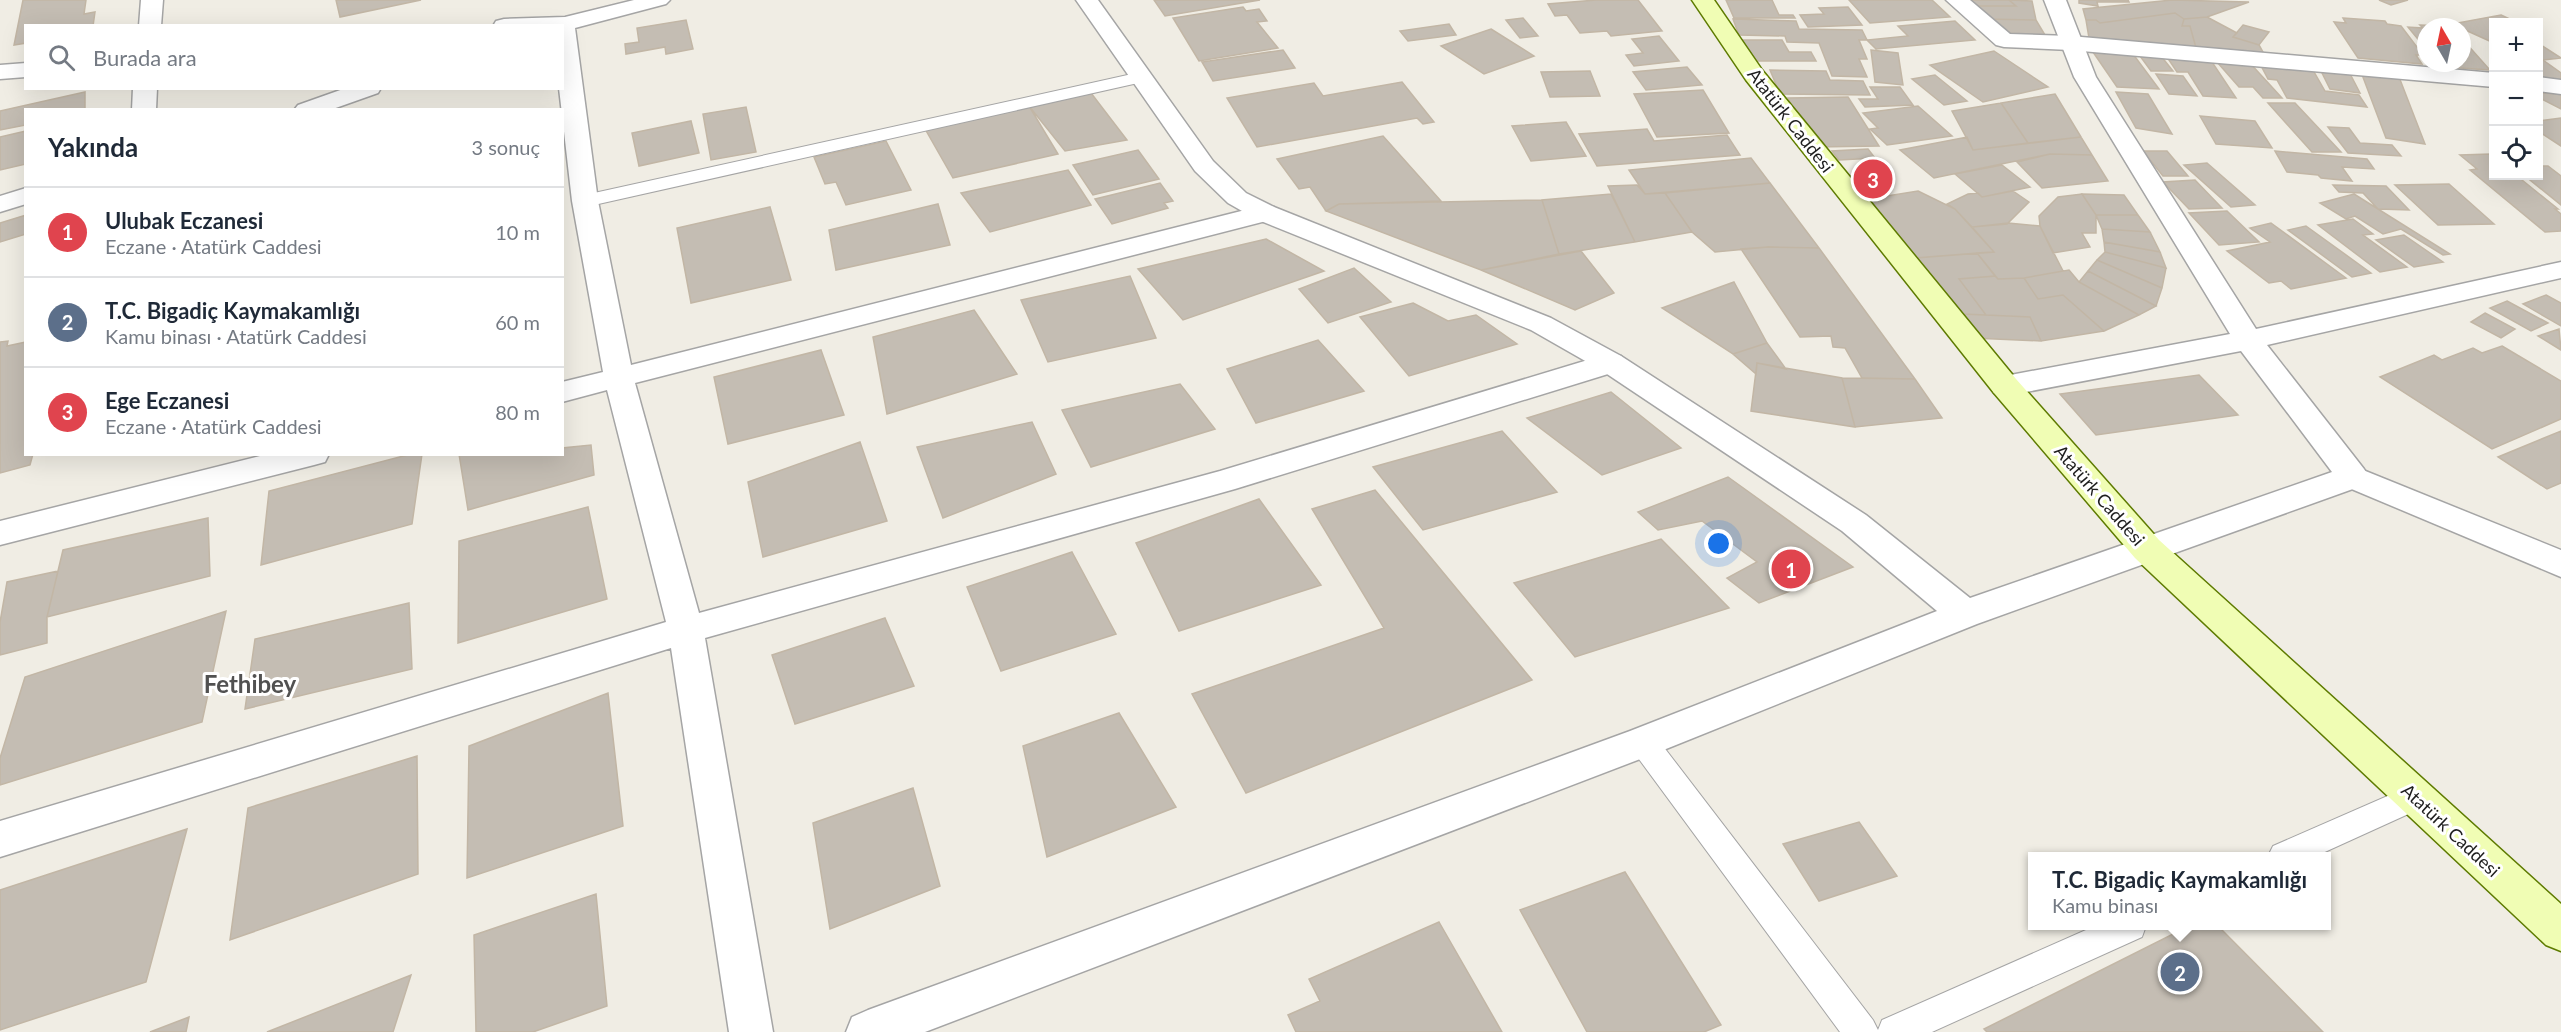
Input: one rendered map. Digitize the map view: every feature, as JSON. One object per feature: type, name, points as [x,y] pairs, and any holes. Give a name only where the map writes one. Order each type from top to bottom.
[{"type":"main road","name":"Atatürk Caddesi","points":[[1703,0],[1754,75],[2005,386],[2147,549],[2561,931]]},
{"type":"street","points":[[150,24],[152,0]]},
{"type":"street","points":[[499,20],[560,24],[659,0]]},
{"type":"street","points":[[1087,0],[1204,166],[1219,183],[1264,213],[1541,324],[1611,363],[1854,523],[1965,614]]},
{"type":"street","points":[[1957,0],[2004,40],[2070,43],[2489,80]]},
{"type":"street","points":[[2055,0],[2085,77],[2248,340],[2353,477],[2561,564]]},
{"type":"street","points":[[564,52],[585,201],[619,378],[686,630],[751,1032]]},
{"type":"street","points":[[0,72],[24,69]]},
{"type":"street","points":[[2543,85],[2561,87]]},
{"type":"street","points":[[144,108],[145,90]]},
{"type":"street","points":[[312,108],[364,90]]},
{"type":"street","points":[[0,204],[24,197]]},
{"type":"street","points":[[564,392],[1264,213]]},
{"type":"street","points":[[2005,386],[2248,340],[2561,270]]},
{"type":"street","points":[[0,839],[686,630],[1212,484],[1611,363]]},
{"type":"street","points":[[0,533],[306,456]]},
{"type":"street","points":[[868,1032],[1643,742],[1965,614],[2353,477]]},
{"type":"lane","points":[[585,201],[1141,77]]},
{"type":"lane","points":[[1643,742],[1861,1032]]},
{"type":"lane","points":[[2293,852],[2415,797]]},
{"type":"lane","points":[[1894,1032],[2121,930]]},
{"type":"building","points":[[23,0],[86,0],[84,14],[95,12],[93,24],[24,24],[24,43],[14,45]]},
{"type":"building","points":[[336,0],[421,0],[340,17]]},
{"type":"building","points":[[1154,0],[1260,0],[1165,16]]},
{"type":"building","points":[[1596,0],[1638,0],[1662,31],[1611,36],[1607,31],[1580,33],[1567,15],[1555,16],[1548,4]]},
{"type":"building","points":[[1726,0],[1772,0],[1779,15],[1793,15],[1795,18],[1734,18]]},
{"type":"building","points":[[1849,0],[1932,0],[1950,17],[1870,23]]},
{"type":"building","points":[[1963,0],[2009,0],[2016,6],[1970,6]]},
{"type":"building","points":[[2009,0],[2032,1],[2036,20],[1985,19],[1970,6],[2016,6]]},
{"type":"building","points":[[2079,0],[2128,0],[2129,2],[2097,2],[2098,6],[2079,3]]},
{"type":"building","points":[[2172,0],[2249,2],[2207,17],[2184,19],[2175,13],[2100,23],[2096,20],[2086,20],[2083,9]]},
{"type":"building","points":[[2379,0],[2408,0],[2391,5]]},
{"type":"building","points":[[1243,7],[1246,11],[1259,9],[1267,21],[1257,22],[1278,48],[1199,61],[1173,18]]},
{"type":"building","points":[[1848,7],[1862,25],[1808,27],[1800,15],[1824,14],[1819,8]]},
{"type":"building","points":[[2175,13],[2184,19],[2182,26],[2190,26],[2196,48],[2089,38],[2086,20],[2096,20],[2100,23]]},
{"type":"building","points":[[2501,15],[2507,18],[2489,18],[2489,41],[2471,33],[2471,21]]},
{"type":"building","points":[[2207,17],[2237,33],[2233,37],[2259,45],[2264,54],[2196,48],[2190,26],[2182,26],[2184,19]]},
{"type":"building","points":[[1523,18],[1538,36],[1520,38],[1506,20]]},
{"type":"building","points":[[2343,18],[2385,21],[2387,24],[2401,26],[2417,47],[2417,64],[2358,58],[2334,22],[2346,23]]},
{"type":"building","points":[[1733,19],[1796,21],[1799,29],[1862,30],[1867,40],[1859,40],[1867,59],[1859,59],[1867,77],[1832,76],[1819,43],[1787,42],[1785,36],[1739,35]]},
{"type":"building","points":[[1985,19],[2036,20],[2045,35],[2000,33]]},
{"type":"building","points":[[686,20],[693,49],[666,54],[665,47],[626,54],[625,44],[639,42],[637,28]]},
{"type":"building","points":[[1955,21],[1975,40],[1876,49],[1867,40],[1908,36],[1898,26]]},
{"type":"building","points":[[1449,24],[1456,35],[1408,41],[1400,31]]},
{"type":"building","points":[[2243,25],[2269,32],[2259,45],[2233,37]]},
{"type":"building","points":[[2408,27],[2417,28],[2417,38]]},
{"type":"building","points":[[1491,29],[1534,56],[1484,74],[1441,46]]},
{"type":"building","points":[[1659,36],[1679,61],[1634,66],[1626,55],[1643,53],[1632,39]]},
{"type":"building","points":[[1742,40],[1782,40],[1789,52],[1811,52],[1816,61],[1753,61]]},
{"type":"building","points":[[2543,46],[2561,58],[2543,60]]},
{"type":"building","points":[[2471,49],[2489,69],[2471,69]]},
{"type":"building","points":[[1283,50],[1295,68],[1213,81],[1202,62]]},
{"type":"building","points":[[1871,50],[1898,53],[1903,85],[1875,82]]},
{"type":"building","points":[[1994,51],[2048,87],[1983,102],[1930,65]]},
{"type":"building","points":[[2093,52],[2133,54],[2159,89],[2117,87]]},
{"type":"building","points":[[2140,56],[2161,56],[2173,71],[2151,71]]},
{"type":"building","points":[[2167,57],[2210,59],[2236,98],[2203,96],[2188,72],[2177,72]]},
{"type":"building","points":[[2258,60],[2310,65],[2325,91],[2359,95],[2367,107],[2287,98],[2277,80],[2268,79]]},
{"type":"building","points":[[2543,60],[2561,73],[2561,80],[2543,81]]},
{"type":"building","points":[[2217,62],[2249,62],[2282,98],[2263,98],[2253,87],[2239,87]]},
{"type":"building","points":[[2318,65],[2347,68],[2360,93],[2330,89]]},
{"type":"building","points":[[1687,67],[1702,85],[1646,90],[1633,72]]},
{"type":"building","points":[[1770,70],[1826,71],[1830,80],[1863,81],[1870,95],[1780,94]]},
{"type":"building","points":[[1590,71],[1600,96],[1550,97],[1541,72]]},
{"type":"building","points":[[2361,72],[2399,77],[2425,144],[2386,138]]},
{"type":"building","points":[[2156,74],[2183,76],[2197,96],[2169,94]]},
{"type":"building","points":[[1935,75],[1967,101],[1944,105],[1912,79]]},
{"type":"building","points":[[1402,82],[1434,122],[1423,124],[1417,118],[1257,147],[1227,98],[1314,83],[1323,96]]},
{"type":"building","points":[[1870,87],[1900,87],[1913,105],[1865,107],[1859,99],[1878,99]]},
{"type":"building","points":[[1703,90],[1729,133],[1657,137],[1634,94]]},
{"type":"building","points":[[85,92],[85,108],[24,108],[24,125],[0,130],[0,111]]},
{"type":"building","points":[[2116,92],[2148,94],[2172,134],[2136,128]]},
{"type":"building","points":[[1091,93],[1127,140],[1065,151],[1029,106]]},
{"type":"building","points":[[2543,93],[2561,94],[2561,109],[2543,100]]},
{"type":"building","points":[[2055,94],[2081,137],[2028,143],[2001,103]]},
{"type":"building","points":[[1848,97],[1879,146],[1815,147],[1788,98]]},
{"type":"building","points":[[2001,103],[2028,143],[1973,150],[1952,111]]},
{"type":"building","points":[[2268,103],[2295,103],[2341,152],[2312,152]]},
{"type":"building","points":[[1029,106],[1058,154],[953,178],[924,127]]},
{"type":"building","points":[[1918,106],[1952,136],[1887,145],[1870,129],[1878,128],[1863,113]]},
{"type":"building","points":[[746,107],[756,152],[711,160],[703,114]]},
{"type":"building","points":[[2200,116],[2255,121],[2272,148],[2216,144]]},
{"type":"building","points":[[2561,118],[2561,146],[2543,134],[2543,120]]},
{"type":"building","points":[[691,121],[699,153],[639,166],[632,133]]},
{"type":"building","points":[[1566,122],[1586,156],[1531,161],[1512,126]]},
{"type":"building","points":[[2328,127],[2349,128],[2360,143],[2392,145],[2401,156],[2348,153]]},
{"type":"building","points":[[1647,129],[1654,141],[1727,135],[1740,155],[1597,166],[1579,134]]},
{"type":"building","points":[[24,131],[24,164],[0,170],[0,137]]},
{"type":"building","points":[[1383,136],[1441,201],[1339,204],[1326,211],[1310,187],[1299,189],[1277,159]]},
{"type":"building","points":[[1967,137],[1973,150],[2081,137],[2092,155],[2050,154],[1934,178],[1900,150]]},
{"type":"building","points":[[886,141],[911,190],[846,205],[836,182],[825,184],[814,157]]},
{"type":"building","points":[[1868,149],[1875,158],[1839,160],[1832,151]]},
{"type":"building","points":[[1138,150],[1159,179],[1093,195],[1073,165]]},
{"type":"building","points":[[2143,151],[2167,151],[2188,176],[2163,176]]},
{"type":"building","points":[[2275,151],[2367,159],[2374,169],[2342,167],[2352,181],[2287,172]]},
{"type":"building","points":[[2050,154],[2092,155],[2108,181],[2042,188],[2017,162]]},
{"type":"building","points":[[2489,154],[2489,180],[2522,180],[2558,209],[2555,209],[2561,214],[2561,231],[2545,232],[2470,170],[2477,169],[2460,155]]},
{"type":"building","points":[[1751,158],[1770,183],[1645,194],[1629,170]]},
{"type":"building","points":[[2207,163],[2255,205],[2231,207],[2184,165]]},
{"type":"building","points":[[2002,165],[2030,187],[1982,197],[1955,174]]},
{"type":"building","points":[[2543,166],[2548,166],[2561,176],[2561,205],[2530,180],[2543,180]]},
{"type":"building","points":[[1068,170],[1091,205],[990,232],[961,193]]},
{"type":"building","points":[[2195,180],[2222,208],[2189,209],[2163,182]]},
{"type":"building","points":[[1160,183],[1173,201],[1164,203],[1168,208],[1112,224],[1095,199]]},
{"type":"building","points":[[1770,183],[1819,248],[1768,247],[1715,252],[1692,232],[1665,193]]},
{"type":"building","points":[[2449,184],[2494,224],[2438,225],[2395,185]]},
{"type":"building","points":[[1637,185],[1645,194],[1665,193],[1692,232],[1635,242],[1608,186]]},
{"type":"building","points":[[2333,185],[2386,186],[2409,210],[2378,209],[2363,193],[2339,192]]},
{"type":"building","points":[[1918,191],[1955,209],[1994,252],[1916,258],[1868,199]]},
{"type":"building","points":[[2013,191],[2029,202],[2007,224],[1972,227],[1947,204],[1968,194],[1978,193],[1982,197]]},
{"type":"building","points":[[1611,194],[1635,242],[1559,254],[1542,200]]},
{"type":"building","points":[[2082,194],[2096,215],[2096,233],[2082,233],[2090,247],[2053,253],[2040,226],[2039,216],[2058,197]]},
{"type":"building","points":[[2082,194],[2124,195],[2138,215],[2096,215]]},
{"type":"building","points":[[2354,194],[2450,254],[2443,255],[2401,229],[2383,234],[2355,216],[2346,219],[2320,203]]},
{"type":"building","points":[[1542,200],[1559,254],[1481,270],[1326,211],[1339,204]]},
{"type":"building","points":[[938,204],[950,245],[836,270],[829,230]]},
{"type":"building","points":[[770,207],[791,280],[691,303],[677,228]]},
{"type":"building","points":[[2227,211],[2259,242],[2219,245],[2189,213]]},
{"type":"building","points":[[2096,215],[2138,215],[2150,232],[2102,229]]},
{"type":"building","points":[[24,216],[24,235],[0,242],[0,223]]},
{"type":"building","points":[[2353,219],[2373,234],[2363,235],[2407,267],[2380,272],[2318,225]]},
{"type":"building","points":[[2008,223],[2040,226],[2063,271],[2024,278],[1998,279],[1977,253],[1994,252],[1972,227]]},
{"type":"building","points":[[2271,223],[2346,278],[2291,289],[2281,281],[2269,283],[2227,251],[2270,242],[2250,228]]},
{"type":"building","points":[[2306,226],[2371,273],[2352,277],[2288,230]]},
{"type":"building","points":[[2102,229],[2150,232],[2160,252],[2104,242]]},
{"type":"building","points":[[2404,235],[2443,262],[2414,267],[2376,240]]},
{"type":"building","points":[[1266,239],[1324,271],[1183,320],[1138,269]]},
{"type":"building","points":[[2104,242],[2160,252],[2166,268],[2105,252]]},
{"type":"building","points":[[1819,248],[1915,379],[1862,378],[1845,348],[1833,347],[1831,336],[1800,337],[1741,249]]},
{"type":"building","points":[[1581,251],[1614,293],[1575,310],[1481,270]]},
{"type":"building","points":[[2105,252],[2166,268],[2162,288],[2097,260]]},
{"type":"building","points":[[1977,253],[1995,276],[1959,279],[1986,315],[1962,314],[1916,258]]},
{"type":"building","points":[[2097,260],[2162,288],[2156,306],[2088,271]]},
{"type":"building","points":[[1354,268],[1391,302],[1328,323],[1299,289]]},
{"type":"building","points":[[2069,270],[2079,282],[2139,315],[2104,331],[2063,295],[2038,299],[2024,278]]},
{"type":"building","points":[[2088,271],[2156,306],[2139,315],[2079,282]]},
{"type":"building","points":[[1130,276],[1156,338],[1048,362],[1021,300]]},
{"type":"building","points":[[1995,276],[1998,279],[2024,278],[2038,299],[2063,295],[2104,331],[2041,341],[2030,317],[1986,315],[1959,279]]},
{"type":"building","points":[[1734,282],[1767,343],[1733,354],[1662,308]]},
{"type":"building","points":[[2546,295],[2561,303],[2561,326],[2523,304]]},
{"type":"building","points":[[2507,301],[2548,323],[2531,331],[2490,308]]},
{"type":"building","points":[[1413,303],[1448,321],[1476,315],[1517,344],[1409,376],[1360,317]]},
{"type":"building","points":[[974,310],[1017,374],[887,414],[873,337]]},
{"type":"building","points":[[2485,313],[2515,329],[2501,338],[2471,322]]},
{"type":"building","points":[[1962,314],[2030,317],[2041,341],[1973,338]]},
{"type":"building","points":[[2559,329],[2561,350],[2538,336]]},
{"type":"building","points":[[1318,340],[1364,391],[1256,423],[1227,369]]},
{"type":"building","points":[[8,341],[7,346],[24,342],[24,456],[32,456],[30,465],[0,473],[0,342]]},
{"type":"building","points":[[1767,343],[1786,369],[1757,363],[1756,374],[1733,354]]},
{"type":"building","points":[[2502,346],[2561,381],[2561,419],[2492,449],[2380,377],[2434,355],[2442,360],[2473,348],[2482,353]]},
{"type":"building","points":[[821,350],[844,415],[728,444],[714,377]]},
{"type":"building","points":[[1757,363],[1842,378],[1855,427],[1751,411]]},
{"type":"building","points":[[2199,375],[2238,415],[2096,435],[2060,394]]},
{"type":"building","points":[[1842,378],[1915,379],[1942,418],[1855,427]]},
{"type":"building","points":[[1180,384],[1215,429],[1091,467],[1062,410]]},
{"type":"building","points":[[1611,392],[1681,448],[1602,475],[1527,418]]},
{"type":"building","points":[[1032,422],[1056,474],[943,518],[917,447]]},
{"type":"building","points":[[1502,431],[1557,492],[1423,530],[1373,467]]},
{"type":"building","points":[[2561,431],[2561,483],[2547,489],[2498,457]]},
{"type":"building","points":[[860,442],[887,521],[763,557],[748,482]]},
{"type":"building","points":[[591,445],[594,475],[468,510],[459,456],[564,456],[564,448]]},
{"type":"building","points":[[403,456],[422,456],[412,524],[261,565],[269,491]]},
{"type":"building","points":[[1728,477],[1853,567],[1759,603],[1727,578],[1757,562],[1702,521],[1658,530],[1638,512]]},
{"type":"building","points":[[1375,490],[1532,680],[1246,793],[1192,694],[1384,628],[1312,509]]},
{"type":"building","points":[[1259,499],[1321,585],[1179,631],[1136,543]]},
{"type":"building","points":[[588,507],[607,599],[458,643],[459,541]]},
{"type":"building","points":[[208,518],[210,576],[47,617],[63,550]]},
{"type":"building","points":[[1661,539],[1729,608],[1575,657],[1514,583]]},
{"type":"building","points":[[1072,552],[1116,634],[1001,671],[967,587]]},
{"type":"building","points":[[58,571],[47,617],[47,643],[0,655],[0,622],[7,582]]},
{"type":"building","points":[[409,603],[412,669],[245,709],[255,639]]},
{"type":"building","points":[[226,611],[202,722],[0,785],[0,758],[25,677]]},
{"type":"building","points":[[885,618],[914,686],[795,724],[772,655]]},
{"type":"building","points":[[608,693],[623,826],[467,878],[469,746]]},
{"type":"building","points":[[1119,713],[1176,807],[1047,857],[1023,746]]},
{"type":"building","points":[[417,756],[418,874],[230,940],[248,808]]},
{"type":"building","points":[[913,788],[940,886],[830,929],[813,823]]},
{"type":"building","points":[[1859,822],[1897,876],[1819,901],[1783,844]]},
{"type":"building","points":[[187,829],[146,982],[0,1030],[0,890]]},
{"type":"building","points":[[1625,872],[1721,1025],[1704,1032],[1587,1032],[1520,910]]},
{"type":"building","points":[[596,894],[607,1006],[533,1032],[476,1032],[474,935]]},
{"type":"building","points":[[1439,922],[1502,1032],[1296,1032],[1288,1015],[1320,1001],[1309,979]]},
{"type":"building","points":[[2181,930],[2222,930],[2323,1032],[1987,1032],[1984,1029]]},
{"type":"building","points":[[411,975],[393,1032],[267,1032]]},
{"type":"building","points":[[189,1017],[186,1032],[150,1032]]},
{"type":"place","name":"Ege Eczanesi","points":[[1873,179]]},
{"type":"place","name":"Ulubak Eczanesi","points":[[1791,569]]},
{"type":"place","name":"T.C. Bigadiç Kaymakamlığı","points":[[2180,972]]},
{"type":"district","name":"Fethibey","points":[[250,683]]}]
